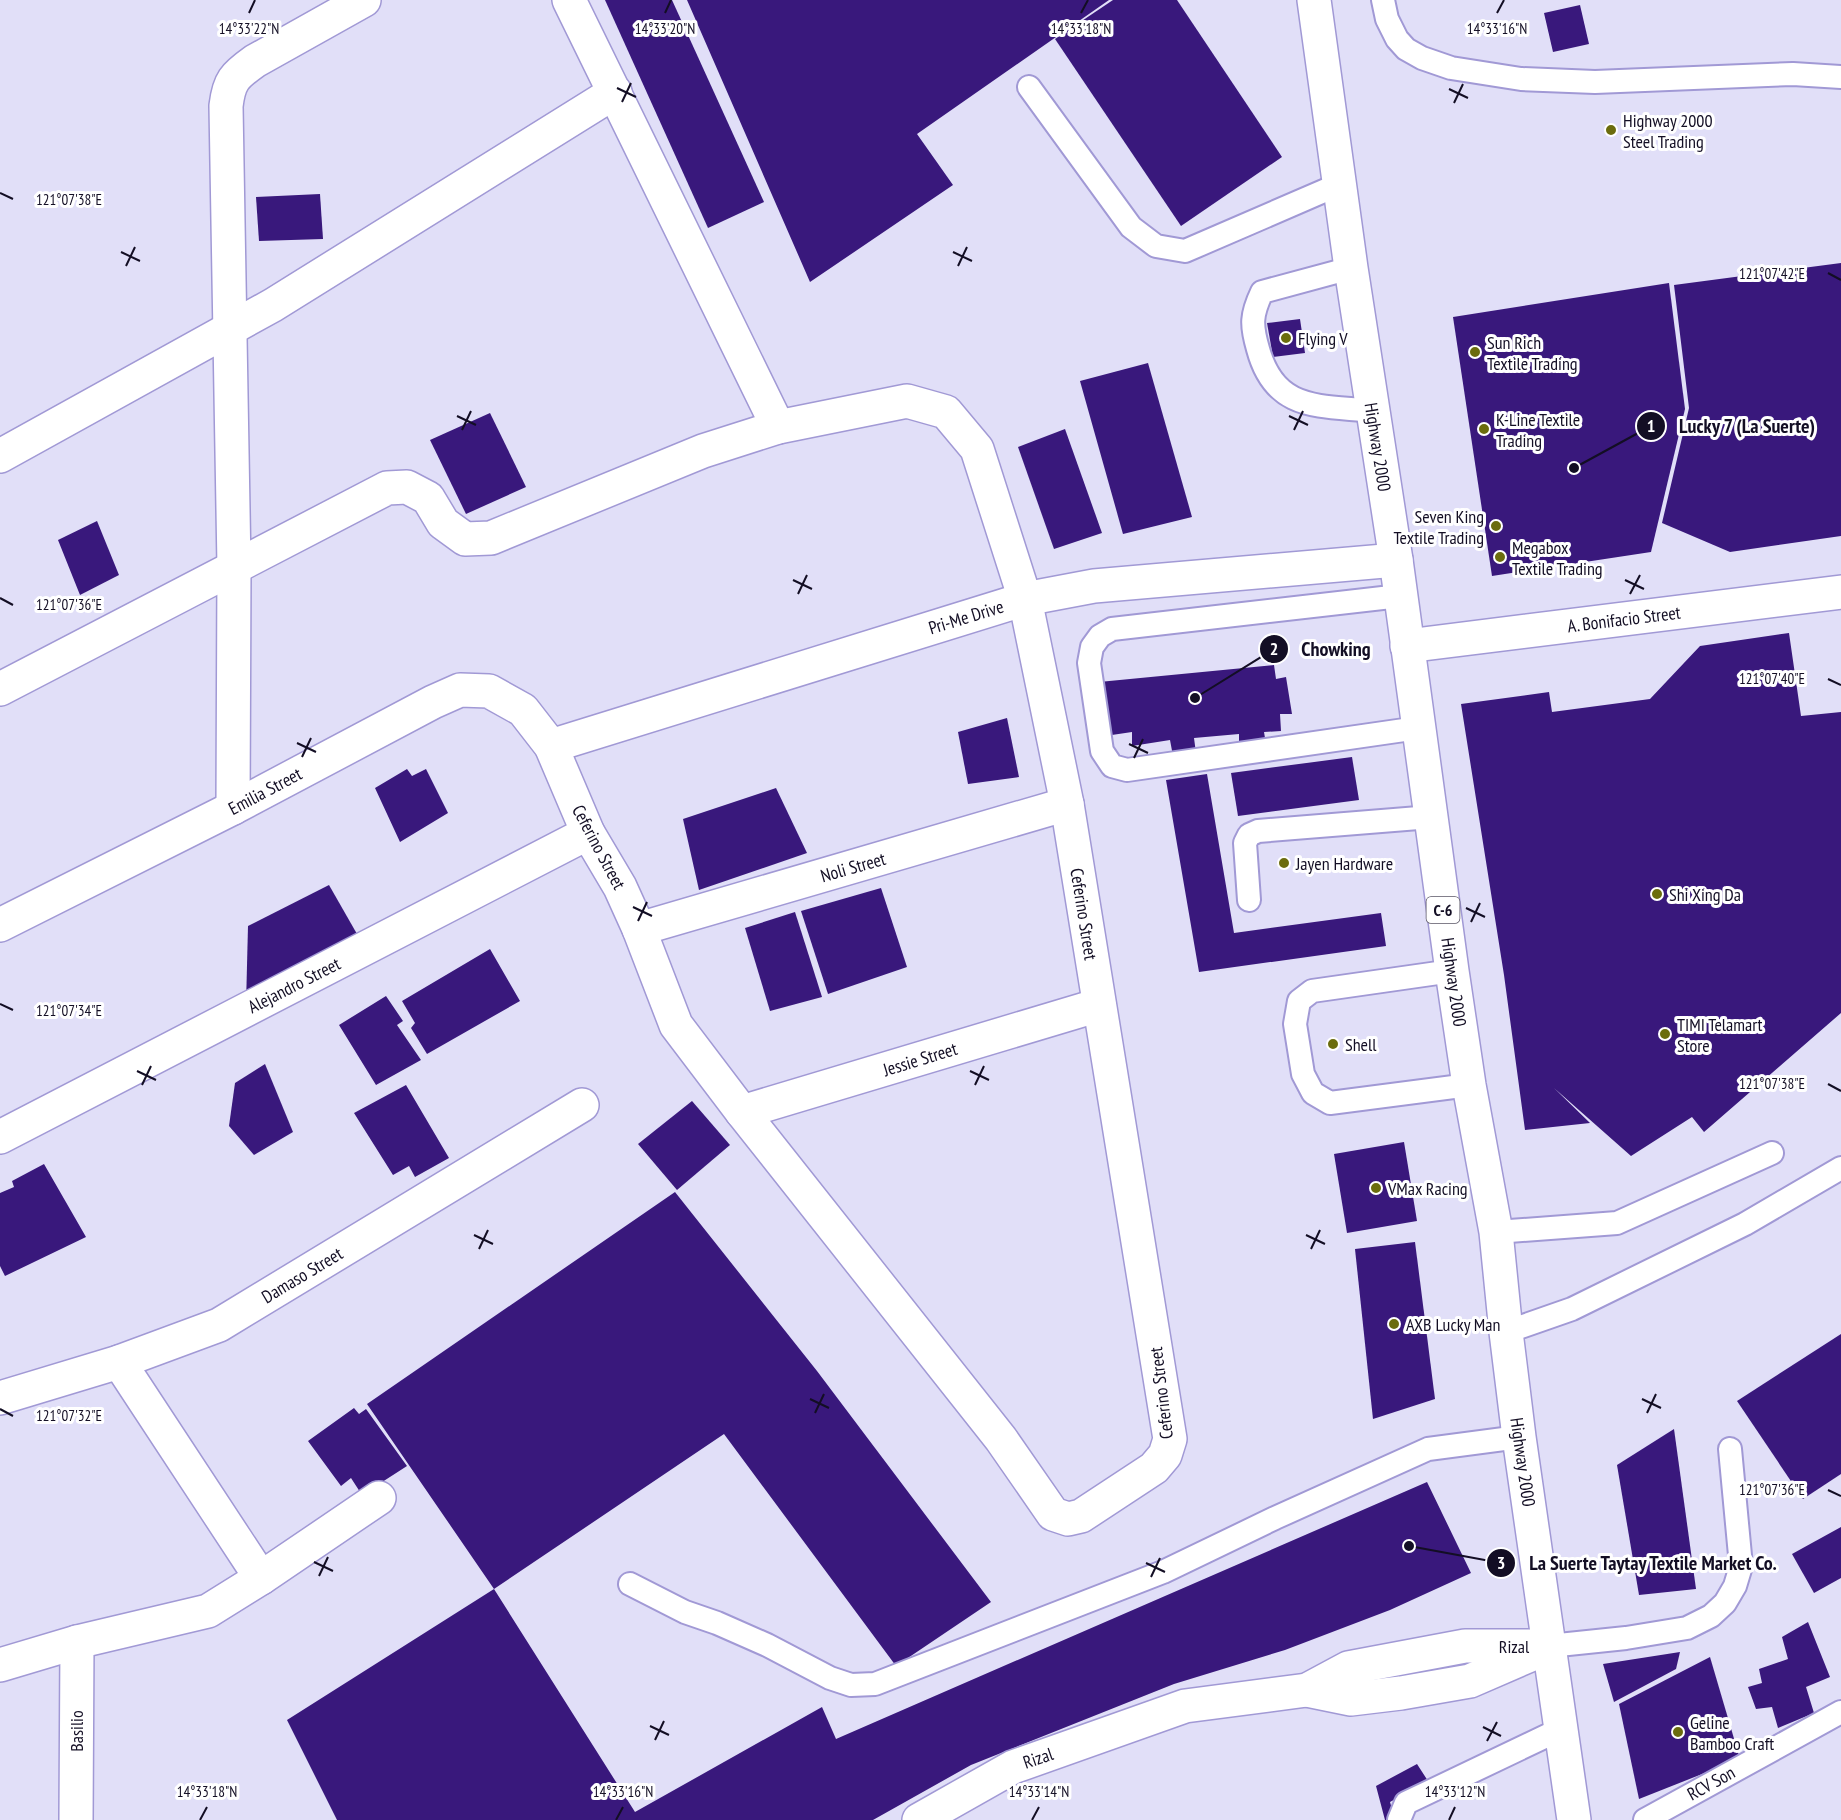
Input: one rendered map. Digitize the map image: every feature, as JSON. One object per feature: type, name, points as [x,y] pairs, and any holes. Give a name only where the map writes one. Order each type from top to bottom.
[{"type":"street","points":[[232,808],[234,567],[226,106],[228,87],[239,72],[255,61],[363,0]]},
{"type":"street","points":[[0,689],[387,488],[408,487],[428,498],[443,523],[465,539],[491,538],[703,451],[778,427],[569,0]]},
{"type":"street","name":"Highway 2000","points":[[1314,0],[1351,268],[1396,560],[1452,971],[1469,1085],[1496,1232],[1519,1437],[1575,1820]]},
{"type":"street","points":[[0,456],[273,305],[615,92]]},
{"type":"street","name":"Ceferino Street","points":[[551,746],[588,833],[620,886],[676,1024],[742,1112],[1001,1439],[1053,1514],[1068,1519],[1081,1516],[1154,1468],[1165,1455],[1170,1439],[1067,804],[1025,599],[977,448],[946,412],[907,401],[778,427]]},
{"type":"street","name":"Pri-Me Drive","points":[[551,746],[1025,599],[1094,586],[1396,560]]},
{"type":"street","name":"A. Bonifacio Street","points":[[1407,646],[1841,592]]},
{"type":"street","name":"Emilia Street","points":[[0,925],[460,690],[489,691],[524,710],[551,746]]},
{"type":"street","name":"Noli Street","points":[[639,929],[1067,804]]},
{"type":"street","name":"Alejandro Street","points":[[0,1137],[588,833]]},
{"type":"street","name":"Jessie Street","points":[[742,1112],[1098,1005]]},
{"type":"street","name":"Damaso Street","points":[[0,1398],[119,1362],[219,1325],[582,1105]]},
{"type":"street","points":[[119,1362],[261,1578]]},
{"type":"street","points":[[0,1665],[77,1642],[208,1611],[379,1498]]},
{"type":"street","name":"Basilio","points":[[76,1820],[77,1642]]},
{"type":"street","name":"Rizal","points":[[919,1820],[1012,1767],[1185,1706],[1307,1690],[1351,1699],[1470,1681],[1549,1646]]},
{"type":"lane","points":[[1383,0],[1387,19],[1397,39],[1406,49],[1422,58],[1451,68],[1521,80],[1595,82],[1793,74],[1841,77]]},
{"type":"lane","points":[[1029,87],[1131,227],[1156,246],[1185,250],[1340,184]]},
{"type":"lane","points":[[1351,268],[1262,292],[1254,310],[1252,328],[1263,366],[1280,392],[1305,403],[1373,411]]},
{"type":"lane","points":[[1400,596],[1112,629],[1100,636],[1092,647],[1089,663],[1102,752],[1112,766],[1127,770],[1418,728]]},
{"type":"lane","points":[[1250,900],[1245,843],[1249,835],[1258,831],[1431,817]]},
{"type":"lane","points":[[1452,971],[1312,991],[1299,1001],[1294,1024],[1303,1074],[1313,1093],[1330,1103],[1469,1085]]},
{"type":"lane","points":[[1496,1232],[1617,1223],[1772,1153]]},
{"type":"lane","points":[[1506,1332],[1572,1309],[1745,1224],[1841,1168]]},
{"type":"lane","points":[[630,1584],[685,1612],[767,1645],[830,1678],[852,1685],[875,1684],[1163,1572],[1275,1518],[1428,1449],[1519,1437]]},
{"type":"lane","points":[[1549,1646],[1626,1638],[1687,1628],[1711,1616],[1725,1603],[1735,1586],[1741,1566],[1730,1449]]},
{"type":"lane","name":"RCV Son","points":[[1645,1820],[1841,1712]]},
{"type":"lane","points":[[1399,1820],[1406,1803],[1561,1729]]},
{"type":"building","points":[[605,0],[672,0],[764,202],[708,228]]},
{"type":"building","points":[[687,0],[1109,0],[917,134],[953,185],[810,282]]},
{"type":"building","points":[[1113,0],[1177,0],[1282,157],[1181,226],[1055,39]]},
{"type":"building","points":[[1580,5],[1589,44],[1553,52],[1544,13]]},
{"type":"building","points":[[320,194],[323,239],[259,241],[256,197]]},
{"type":"building","points":[[1841,263],[1841,536],[1730,552],[1662,523],[1689,408],[1674,285]]},
{"type":"building","points":[[1669,283],[1685,409],[1651,552],[1492,576],[1453,317]]},
{"type":"building","name":"Flying V","points":[[1300,319],[1305,353],[1273,357],[1267,323]]},
{"type":"building","points":[[1148,363],[1192,517],[1123,534],[1080,381]]},
{"type":"building","points":[[490,413],[526,487],[466,514],[430,440]]},
{"type":"building","points":[[1065,429],[1102,533],[1054,549],[1018,447]]},
{"type":"building","points":[[97,521],[119,575],[80,595],[58,540]]},
{"type":"building","points":[[1789,633],[1801,716],[1841,712],[1841,1013],[1704,1132],[1692,1117],[1631,1156],[1554,1088],[1590,1123],[1525,1130],[1504,975],[1461,704],[1549,692],[1552,712],[1650,699],[1700,646]]},
{"type":"building","points":[[1274,665],[1276,679],[1286,677],[1292,714],[1280,714],[1281,731],[1264,732],[1266,744],[1239,747],[1239,734],[1194,738],[1196,753],[1173,756],[1170,740],[1132,746],[1132,732],[1105,736],[1099,682]]},
{"type":"building","points":[[1007,718],[1019,777],[968,784],[958,732]]},
{"type":"building","points":[[1352,757],[1359,800],[1238,816],[1231,773]]},
{"type":"building","points":[[407,769],[412,776],[426,769],[448,813],[400,842],[375,788]]},
{"type":"building","points":[[1207,774],[1234,933],[1381,913],[1386,946],[1199,972],[1166,780]]},
{"type":"building","points":[[776,788],[807,853],[699,890],[683,819]]},
{"type":"building","points":[[329,885],[361,941],[246,1005],[248,926]]},
{"type":"building","points":[[881,888],[907,967],[828,994],[801,911]]},
{"type":"building","points":[[795,912],[822,997],[770,1011],[745,928]]},
{"type":"building","points":[[490,949],[520,1001],[427,1054],[411,1028],[415,1023],[402,1001]]},
{"type":"building","points":[[386,996],[403,1021],[397,1025],[421,1060],[376,1085],[339,1025]]},
{"type":"building","points":[[265,1064],[293,1132],[254,1155],[229,1126],[235,1083]]},
{"type":"building","points":[[406,1085],[449,1158],[415,1177],[409,1166],[393,1175],[354,1113]]},
{"type":"building","points":[[692,1101],[730,1145],[677,1190],[638,1144]]},
{"type":"building","name":"VMax Racing","points":[[1404,1142],[1417,1221],[1347,1233],[1334,1154]]},
{"type":"building","points":[[44,1164],[86,1237],[5,1276],[0,1266],[0,1193],[14,1187],[12,1181]]},
{"type":"building","points":[[675,1192],[817,1371],[991,1602],[896,1666],[724,1434],[494,1589],[367,1404]]},
{"type":"building","name":"AXB Lucky Man","points":[[1415,1242],[1435,1399],[1373,1419],[1355,1249]]},
{"type":"building","points":[[1841,1334],[1841,1474],[1803,1499],[1737,1401]]},
{"type":"building","points":[[354,1408],[359,1414],[366,1409],[407,1466],[362,1495],[351,1478],[341,1486],[308,1441]]},
{"type":"building","points":[[1674,1429],[1696,1589],[1639,1595],[1617,1465]]},
{"type":"building","points":[[1427,1482],[1471,1573],[1390,1610],[1285,1650],[1174,1684],[971,1765],[873,1820],[337,1820],[287,1720],[494,1589],[635,1812],[822,1707],[836,1739]]},
{"type":"building","points":[[1841,1527],[1841,1578],[1814,1593],[1792,1554]]},
{"type":"building","points":[[1808,1622],[1830,1677],[1806,1687],[1814,1713],[1778,1728],[1772,1707],[1756,1709],[1748,1687],[1762,1683],[1759,1669],[1788,1659],[1782,1637]]},
{"type":"building","points":[[1680,1652],[1676,1669],[1614,1702],[1603,1664]]},
{"type":"building","name":"Geline Bamboo Craft","points":[[1710,1657],[1740,1759],[1639,1799],[1619,1704]]},
{"type":"building","points":[[1417,1764],[1428,1781],[1390,1802],[1395,1820],[1385,1820],[1376,1786]]},
{"type":"place","name":"Highway 2000 Steel Trading","points":[[1611,130]]},
{"type":"place","name":"Flying V","points":[[1286,338]]},
{"type":"place","name":"Sun Rich Textile Trading","points":[[1475,352]]},
{"type":"place","name":"K-Line Textile Trading","points":[[1484,429]]},
{"type":"place","name":"Lucky 7 (La Suerte)","points":[[1574,468]]},
{"type":"place","name":"Seven King Textile Trading","points":[[1496,526]]},
{"type":"place","name":"Megabox Textile Trading","points":[[1500,557]]},
{"type":"place","name":"Chowking","points":[[1195,698]]},
{"type":"place","name":"Jayen Hardware","points":[[1284,863]]},
{"type":"place","name":"Shi Xing Da","points":[[1657,894]]},
{"type":"place","name":"TIMI Telamart Store","points":[[1665,1034]]},
{"type":"place","name":"Shell","points":[[1333,1044]]},
{"type":"place","name":"VMax Racing","points":[[1376,1188]]},
{"type":"place","name":"AXB Lucky Man","points":[[1394,1324]]},
{"type":"place","name":"La Suerte Taytay Textile Market Co.","points":[[1409,1546]]},
{"type":"place","name":"Geline Bamboo Craft","points":[[1678,1732]]}]
